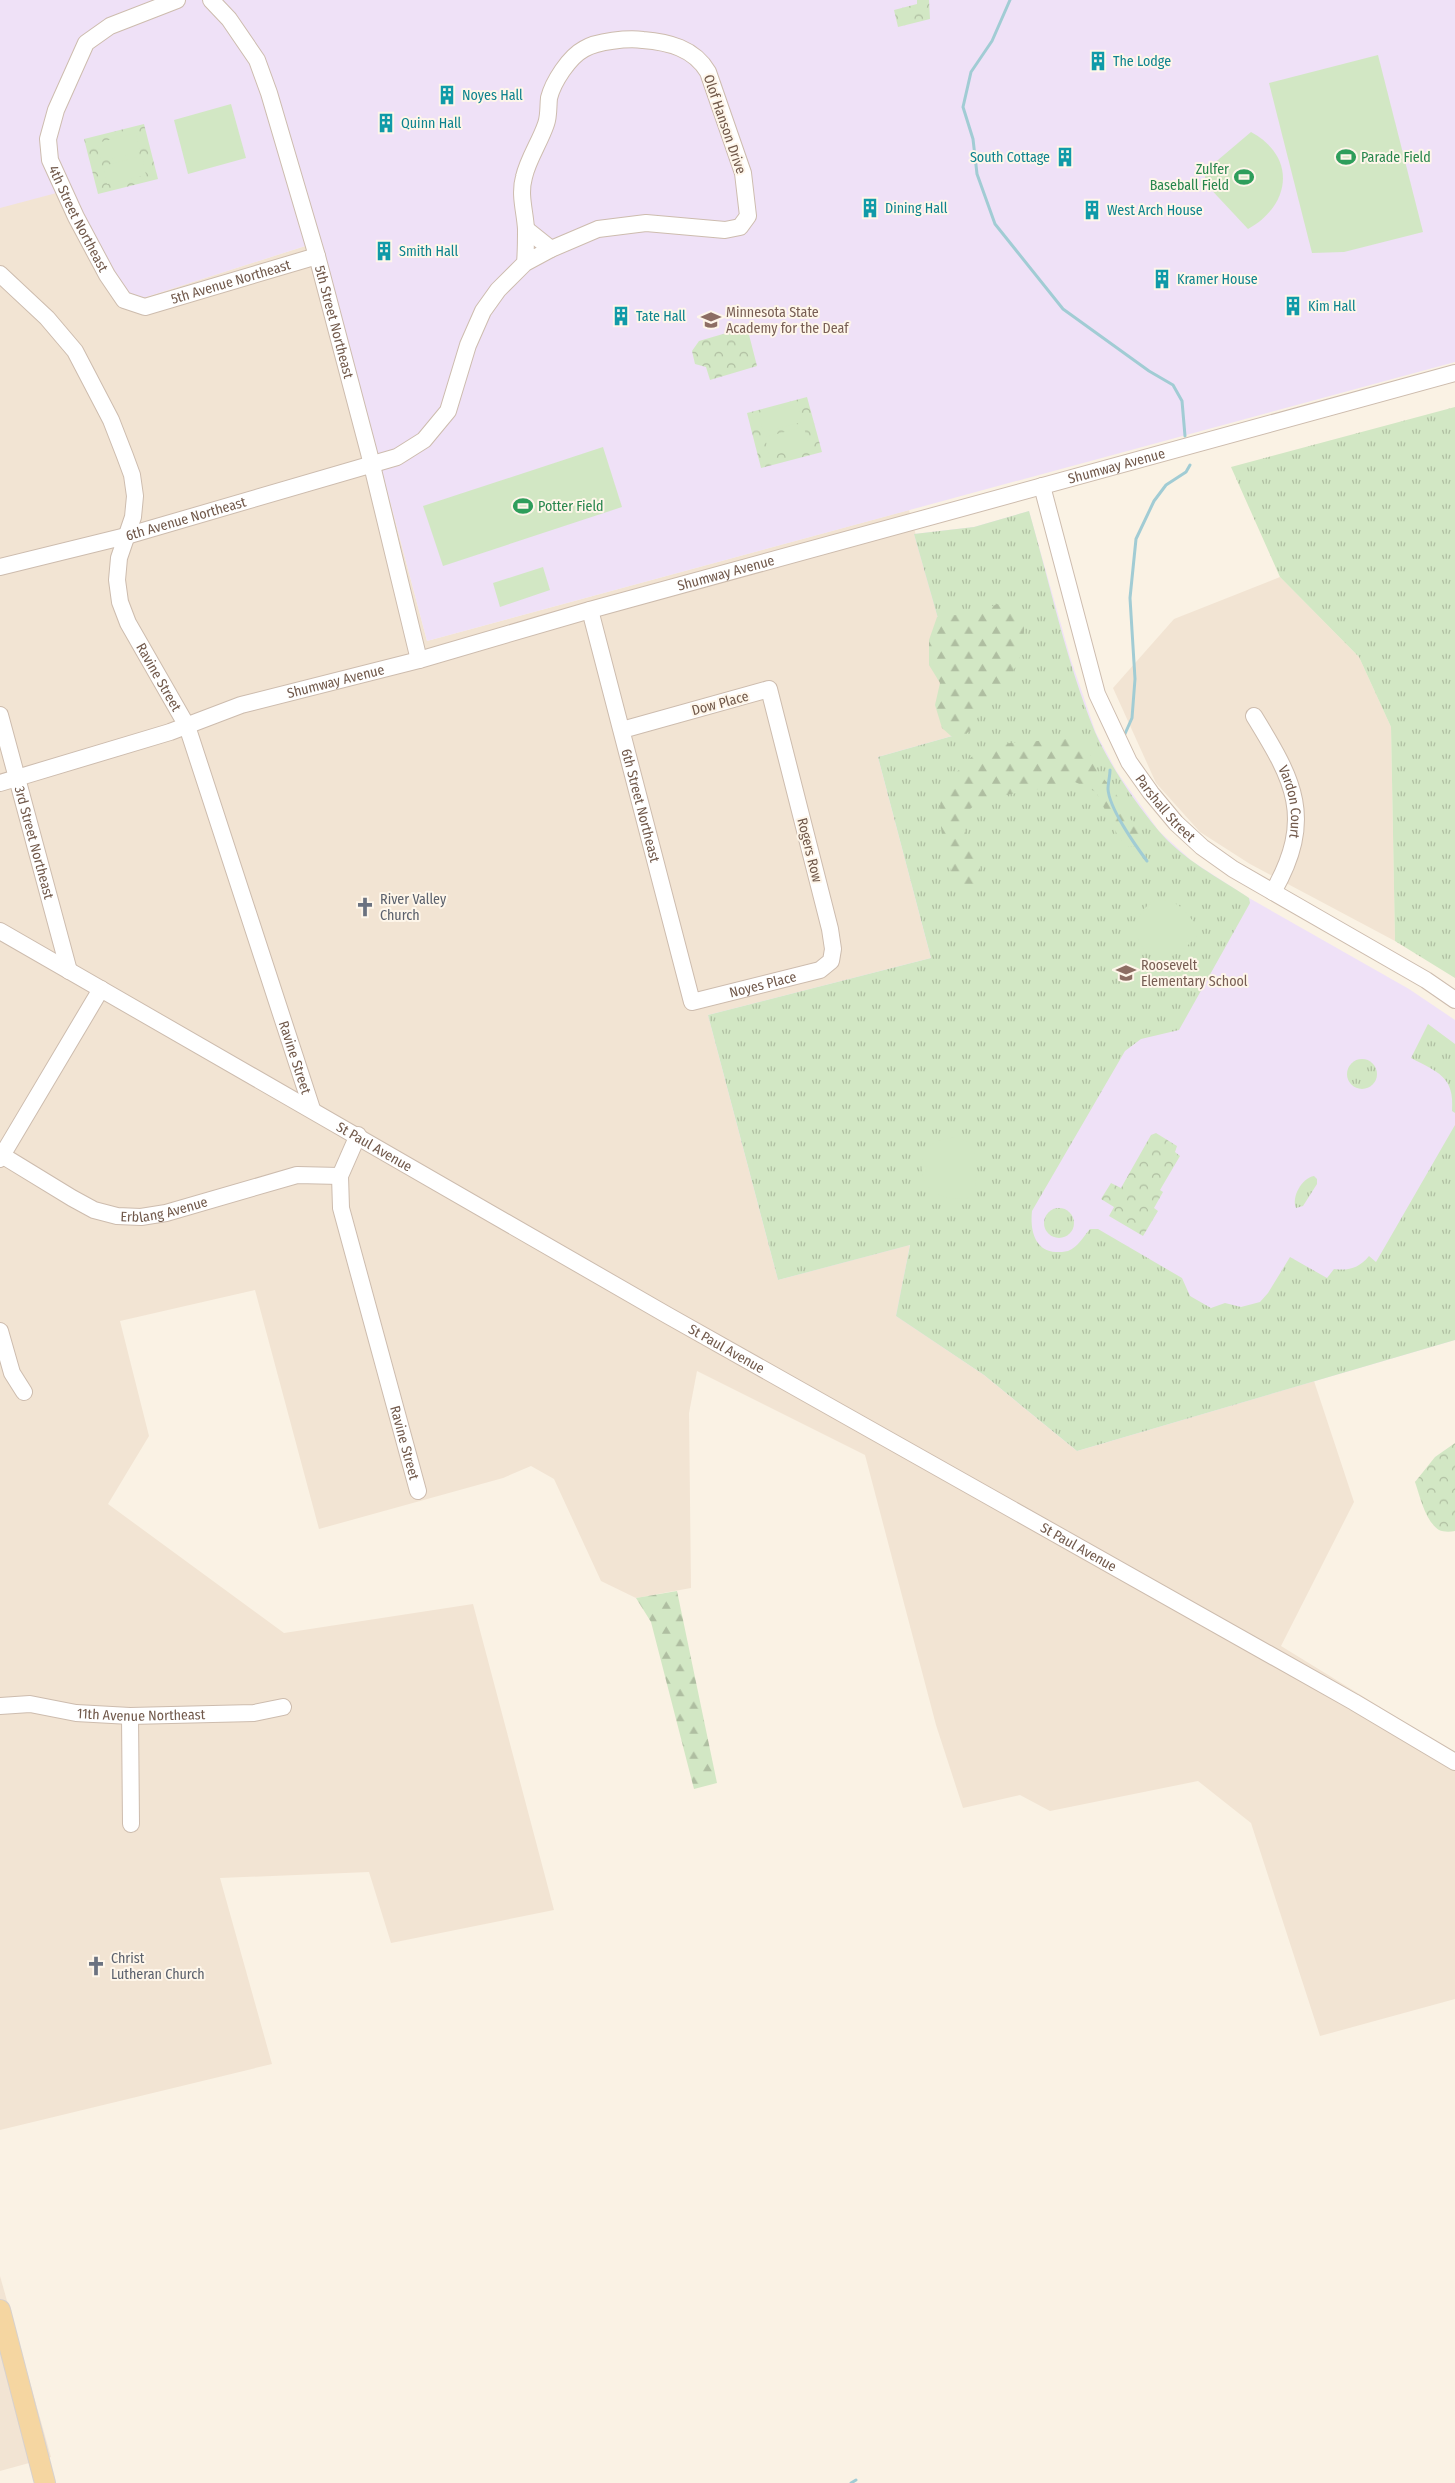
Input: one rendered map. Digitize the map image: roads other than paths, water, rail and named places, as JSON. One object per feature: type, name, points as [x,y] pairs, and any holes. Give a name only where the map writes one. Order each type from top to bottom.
[{"type":"main road","points":[[0,2310],[45,2483]]},
{"type":"street","name":"4th Street Northeast","points":[[145,307],[124,300],[107,275],[76,217],[50,160],[48,139],[56,110],[86,43],[110,26],[177,0]]},
{"type":"street","name":"5th Street Northeast","points":[[210,0],[229,19],[257,60],[269,93],[317,256],[372,466],[419,660]]},
{"type":"street","name":"Olof Hanson Drive","points":[[372,466],[397,457],[424,440],[438,425],[448,411],[468,345],[483,310],[498,290],[526,263],[551,249],[598,229],[646,222],[725,230],[740,227],[748,216],[748,202],[743,173],[708,72],[697,58],[685,50],[661,42],[639,39],[611,41],[584,49],[572,60],[555,83],[550,97],[546,123],[524,176],[522,202],[526,228],[526,263]]},
{"type":"street","points":[[526,228],[551,249]]},
{"type":"street","name":"5th Avenue Northeast","points":[[145,307],[317,256]]},
{"type":"street","name":"Ravine Street","points":[[0,274],[47,318],[75,351],[111,420],[133,482],[135,496],[132,517],[119,558],[117,580],[120,602],[128,623],[187,726],[312,1109]]},
{"type":"street","name":"Shumway Avenue","points":[[0,783],[187,726],[241,705],[419,660],[590,610],[1455,373]]},
{"type":"street","name":"6th Avenue Northeast","points":[[0,567],[126,536],[372,466]]},
{"type":"street","name":"Parshall Street","points":[[1042,486],[1097,694],[1129,762],[1163,808],[1196,841],[1233,869],[1426,980],[1455,1000]]},
{"type":"street","name":"6th Street Northeast","points":[[590,610],[692,1002]]},
{"type":"street","name":"Dow Place","points":[[622,730],[769,690],[782,740]]},
{"type":"street","name":"3rd Street Northeast","points":[[0,715],[69,972]]},
{"type":"street","name":"Vardon Court","points":[[1254,716],[1282,762],[1294,793],[1296,809],[1292,853],[1273,892]]},
{"type":"street","name":"Rogers Row","points":[[782,740],[830,929],[833,949],[831,961]]},
{"type":"street","name":"St Paul Avenue","points":[[0,931],[358,1135],[667,1315],[1354,1702],[1455,1762]]},
{"type":"street","name":"Noyes Place","points":[[692,1002],[820,970],[831,961]]},
{"type":"street","points":[[1,1156],[100,989]]},
{"type":"street","name":"Ravine Street","points":[[358,1135],[340,1176],[341,1208],[418,1491]]},
{"type":"street","name":"Erblang Avenue","points":[[1,1156],[86,1206],[117,1216],[141,1217],[166,1213],[297,1175],[340,1176]]},
{"type":"street","points":[[0,1331],[12,1372],[24,1392]]},
{"type":"street","name":"11th Avenue Northeast","points":[[0,1706],[30,1704],[76,1713],[130,1716],[254,1712],[283,1707]]},
{"type":"street","points":[[130,1716],[131,1824]]},
{"type":"waterway","points":[[1010,0],[992,41],[971,72],[963,107],[973,139],[977,174],[995,224],[1063,309],[1149,371],[1173,385],[1182,401],[1185,436]]},
{"type":"waterway","points":[[1124,736],[1132,718],[1135,679],[1130,598],[1136,539],[1154,501],[1166,485],[1186,472],[1190,465]]},
{"type":"waterway","points":[[1110,770],[1109,797],[1123,826],[1147,861]]},
{"type":"waterway","points":[[851,2483],[856,2480]]},
{"type":"place","name":"The Lodge","points":[[1098,61]]},
{"type":"place","name":"Noyes Hall","points":[[447,95]]},
{"type":"place","name":"Quinn Hall","points":[[386,123]]},
{"type":"place","name":"South Cottage","points":[[1065,157]]},
{"type":"place","name":"Parade Field","points":[[1346,157]]},
{"type":"place","name":"Zulfer Baseball Field","points":[[1244,177]]},
{"type":"place","name":"Dining Hall","points":[[870,208]]},
{"type":"place","name":"West Arch House","points":[[1092,210]]},
{"type":"place","name":"Smith Hall","points":[[384,251]]},
{"type":"place","name":"Kramer House","points":[[1162,279]]},
{"type":"place","name":"Kim Hall","points":[[1293,306]]},
{"type":"place","name":"Tate Hall","points":[[621,316]]},
{"type":"place","name":"Minnesota State Academy for the Deaf","points":[[711,320]]},
{"type":"place","name":"Potter Field","points":[[523,506]]},
{"type":"place","name":"River Valley Church","points":[[365,907]]},
{"type":"place","name":"Roosevelt Elementary School","points":[[1126,973]]},
{"type":"place","name":"Christ Lutheran Church","points":[[96,1966]]}]
